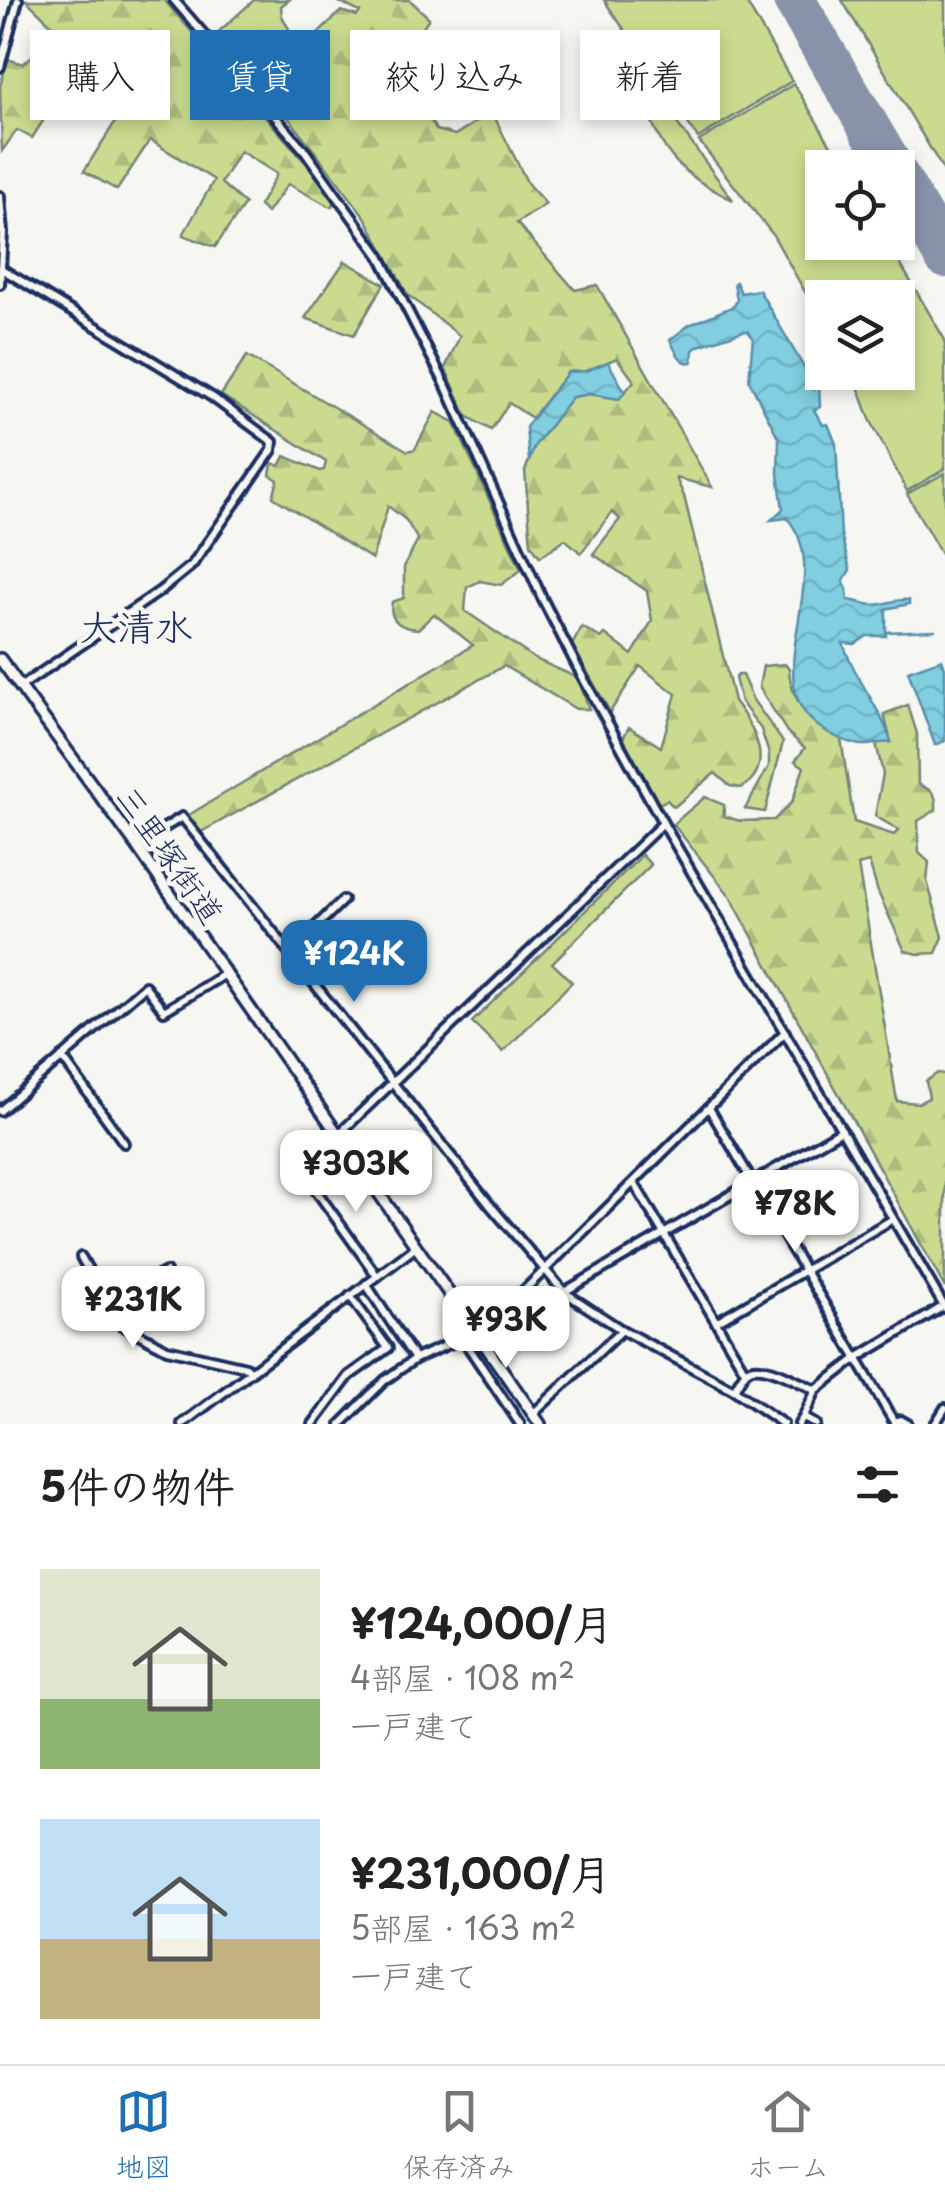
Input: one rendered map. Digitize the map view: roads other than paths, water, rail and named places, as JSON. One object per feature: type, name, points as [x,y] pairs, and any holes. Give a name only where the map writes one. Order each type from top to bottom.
[{"type":"main road","name":"三里塚街道","points":[[0,658],[136,845],[540,1424]]},
{"type":"street","points":[[0,67],[18,0]]},
{"type":"street","points":[[174,0],[306,152],[380,256],[445,384],[550,614],[663,823],[944,1307],[857,1358],[816,1390],[801,1421],[816,1424]]},
{"type":"street","points":[[0,196],[0,284]]},
{"type":"street","points":[[1,269],[212,397],[273,442],[192,566],[160,592],[20,686]]},
{"type":"street","points":[[136,845],[182,817],[564,1292],[622,1330],[734,1390],[782,1424]]},
{"type":"street","points":[[338,1136],[663,823]]},
{"type":"street","points":[[288,953],[343,900]]},
{"type":"street","points":[[0,1110],[145,986],[164,1011],[225,974]]},
{"type":"street","points":[[340,1424],[386,1380],[415,1359],[477,1334],[785,1032]]},
{"type":"street","points":[[62,1057],[124,1143]]},
{"type":"street","points":[[710,1108],[894,1422],[908,1424]]},
{"type":"street","points":[[564,1292],[842,1130]]},
{"type":"street","points":[[305,1175],[377,1276]]},
{"type":"street","points":[[634,1184],[745,1372]]},
{"type":"street","points":[[716,1322],[893,1219]]},
{"type":"street","points":[[182,1424],[416,1247]]},
{"type":"street","points":[[81,1257],[118,1322],[167,1350],[246,1366],[250,1371]]},
{"type":"street","points":[[107,1302],[166,1272]]},
{"type":"street","points":[[366,1284],[415,1359]]},
{"type":"street","points":[[314,1424],[349,1376],[388,1348],[350,1296]]},
{"type":"street","points":[[533,1414],[622,1330]]},
{"type":"street","points":[[463,1338],[520,1424]]},
{"type":"street","points":[[734,1390],[745,1372],[763,1367],[816,1390]]},
{"type":"street","points":[[935,1424],[945,1408]]},
{"type":"water","points":[[734,283],[741,293],[759,290],[805,369],[805,390],[819,390],[820,407],[814,410],[823,425],[828,424],[836,444],[841,534],[850,570],[843,581],[848,600],[873,605],[909,600],[909,604],[886,609],[886,636],[867,636],[855,644],[843,643],[891,742],[860,745],[828,733],[803,710],[794,686],[793,659],[804,570],[800,542],[787,518],[771,520],[783,509],[779,439],[749,380],[753,338],[743,331],[698,346],[693,350],[692,362],[678,356],[670,340],[689,325],[734,306]]},
{"type":"water","points":[[608,362],[625,392],[619,399],[590,394],[572,397],[535,445],[529,461],[526,427],[568,372],[586,371]]},
{"type":"water","points":[[942,659],[945,741],[935,745],[908,671]]},
{"type":"waterway","points":[[886,632],[935,630]]},
{"type":"district","name":"大清水","points":[[136,625]]}]
